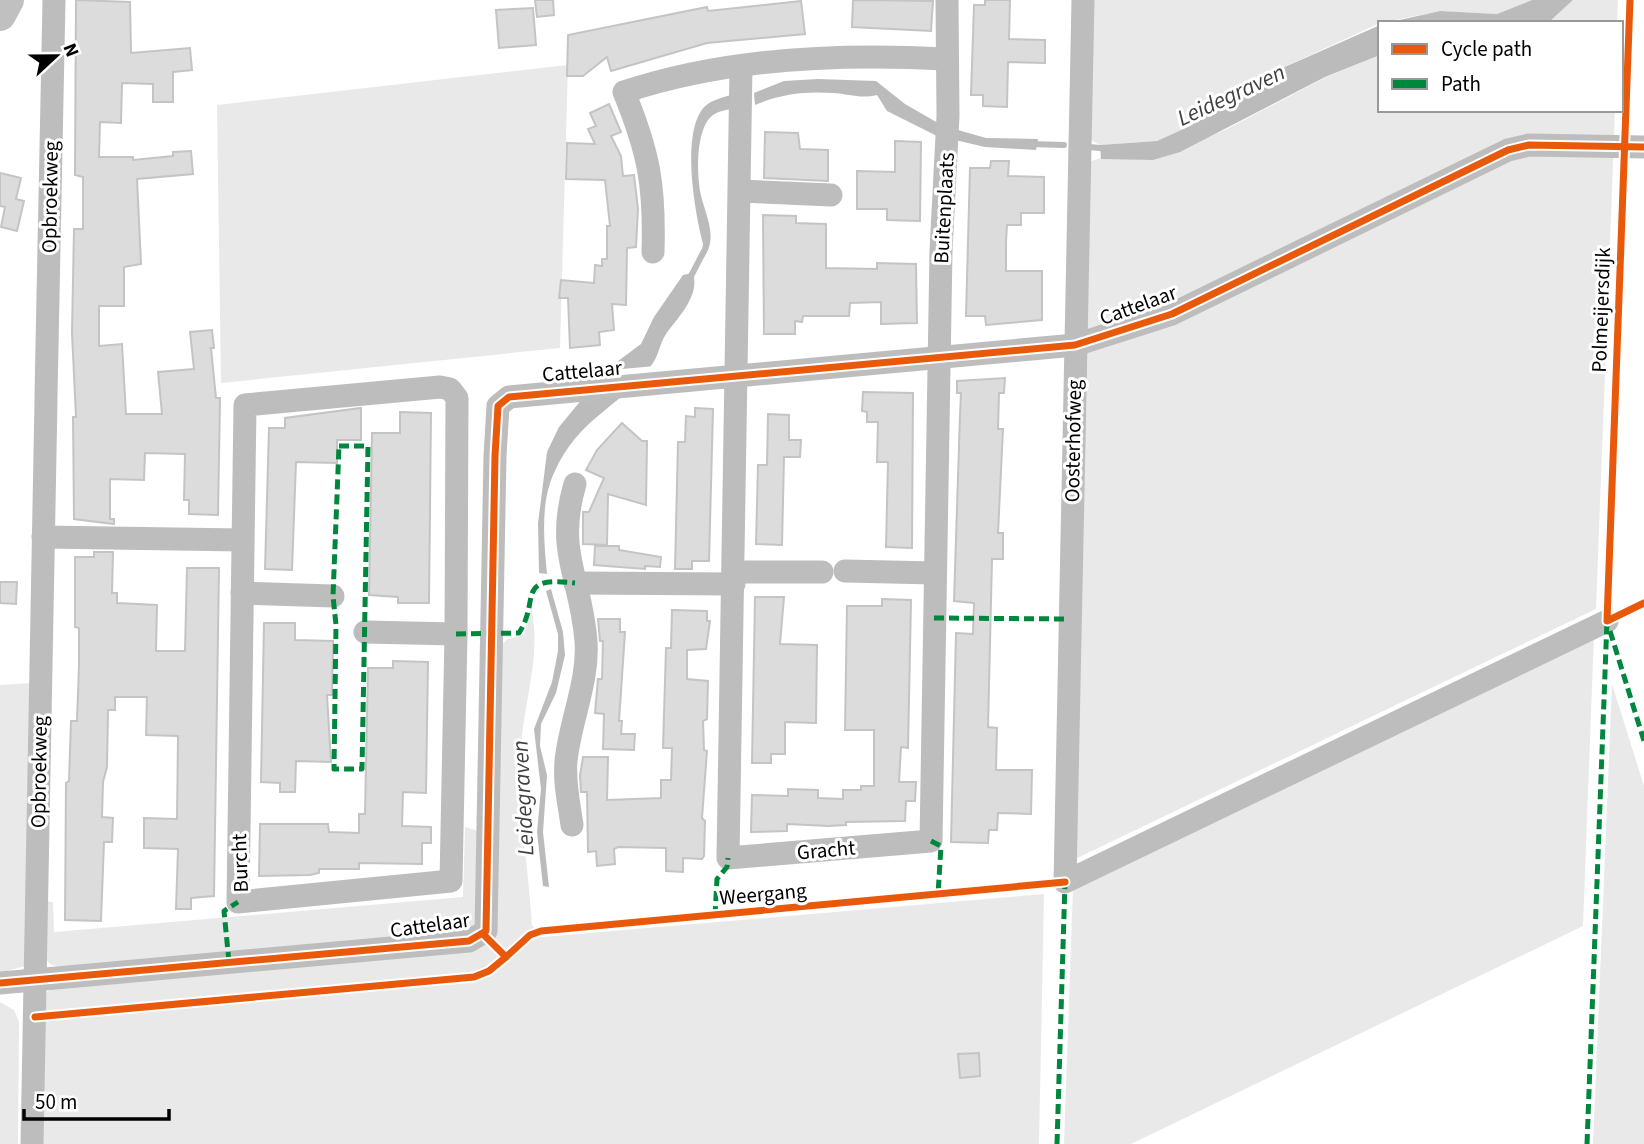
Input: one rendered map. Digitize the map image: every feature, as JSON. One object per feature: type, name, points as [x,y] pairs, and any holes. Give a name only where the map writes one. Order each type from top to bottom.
[{"type":"main road","points":[[0,15],[8,0]]},
{"type":"street","name":"Opbroekweg","points":[[32,1144],[54,0]]},
{"type":"street","name":"Buitenplaats","points":[[941,356],[942,238],[948,116],[947,0]]},
{"type":"street","name":"Oosterhofweg","points":[[1083,0],[1065,882],[1607,621]]},
{"type":"street","points":[[653,252],[655,204],[645,145],[624,92],[658,81],[836,55],[946,60]]},
{"type":"street","points":[[738,374],[741,67]]},
{"type":"street","name":"Cattelaar","points":[[0,983],[476,939],[489,925],[495,456],[498,406],[503,401],[516,395],[575,389],[1075,345],[1172,314],[1508,150],[1529,145],[1644,147]]},
{"type":"street","points":[[741,191],[831,195]]},
{"type":"street","name":"Gracht","points":[[738,374],[728,858],[931,841],[941,356]]},
{"type":"street","name":"Burcht","points":[[440,387],[450,389],[457,398],[457,456],[451,881],[238,902],[245,405],[440,387]]},
{"type":"street","points":[[457,456],[495,456]]},
{"type":"street","points":[[572,825],[566,764],[583,678],[586,644],[583,609],[567,555],[566,531],[575,484]]},
{"type":"street","points":[[43,537],[242,540]]},
{"type":"street","points":[[575,583],[833,572],[935,573]]},
{"type":"street","points":[[242,593],[333,596]]},
{"type":"street","points":[[365,632],[456,634]]},
{"type":"street","points":[[453,817],[490,817]]},
{"type":"shaded area","points":[[1090,0],[1532,0],[1497,14],[1440,11],[1378,21],[1378,24],[1278,70],[1190,126],[1157,141],[1100,145],[1085,137]]},
{"type":"shaded area","points":[[1532,0],[1573,0],[1550,21],[1395,21],[1440,11],[1497,14]]},
{"type":"shaded area","points":[[1573,0],[1618,0],[1617,21],[1550,21]]},
{"type":"shaded area","points":[[1378,26],[1378,56],[1325,77],[1180,152],[1153,160],[1101,159],[1100,145],[1157,141],[1190,126],[1278,70]]},
{"type":"shaded area","points":[[1378,56],[1378,112],[1615,112],[1596,609],[1069,862],[1086,163],[1101,158],[1153,160],[1225,130],[1326,77]]},
{"type":"shaded area","points":[[568,65],[560,348],[221,383],[217,105]]},
{"type":"shaded area","points":[[784,81],[876,81],[905,104],[938,123],[937,136],[887,111],[877,95],[812,92],[774,98],[755,105],[754,93]]},
{"type":"shaded area","points":[[734,94],[734,108],[713,115],[701,137],[698,157],[699,183],[711,239],[704,257],[701,256],[703,244],[692,177],[692,140],[695,124],[704,107]]},
{"type":"shaded area","points":[[951,128],[986,138],[1038,139],[1036,150],[985,147],[951,139]]},
{"type":"shaded area","points":[[693,273],[694,290],[691,298],[664,338],[653,363],[637,382],[586,426],[564,454],[554,473],[545,510],[547,574],[539,573],[538,523],[547,452],[559,427],[606,370],[641,344],[654,317],[683,275]]},
{"type":"shaded area","points":[[551,589],[563,632],[565,655],[556,693],[541,724],[540,746],[547,775],[543,832],[549,887],[543,886],[537,832],[541,789],[534,729],[552,682],[558,651],[558,634],[546,591]]},
{"type":"shaded area","points":[[531,607],[535,642],[521,747],[521,791],[532,925],[542,937],[1044,894],[1039,1144],[38,1144],[44,994],[53,988],[475,948],[502,645],[507,639],[524,635]]},
{"type":"shaded area","points":[[1594,634],[1583,926],[1131,1144],[1064,1144],[1073,887]]},
{"type":"shaded area","points":[[32,683],[25,966],[0,973],[0,685]]},
{"type":"shaded area","points":[[1612,684],[1644,786],[1644,1144],[1593,1144]]},
{"type":"shaded area","points":[[465,827],[478,831],[475,924],[463,931],[62,967],[52,965],[46,960],[41,901],[53,902],[54,932],[463,897]]},
{"type":"shaded area","points":[[0,1002],[14,1010],[19,1022],[18,1144],[0,1144]]},
{"type":"pier","points":[[655,366],[627,397],[576,401],[600,371]]},
{"type":"building","points":[[76,0],[130,2],[131,53],[190,48],[192,70],[173,72],[173,102],[153,102],[153,84],[122,83],[121,123],[100,122],[99,157],[133,157],[133,160],[173,156],[173,152],[191,151],[193,174],[137,179],[141,264],[124,267],[124,306],[99,306],[99,346],[122,344],[126,414],[162,414],[158,372],[194,369],[190,332],[212,330],[216,398],[220,398],[218,515],[189,514],[189,500],[184,500],[185,454],[145,453],[144,480],[110,479],[110,519],[114,519],[114,524],[74,519],[74,229],[83,229],[83,177],[75,175]]},
{"type":"building","points":[[535,0],[553,0],[554,15],[537,17]]},
{"type":"building","points":[[853,0],[933,1],[931,31],[852,27]]},
{"type":"building","points":[[985,0],[1010,0],[1009,39],[1045,40],[1045,63],[1008,62],[1007,107],[983,106],[983,95],[971,95],[974,5],[985,5]]},
{"type":"building","points":[[801,1],[805,34],[707,43],[611,71],[607,57],[583,76],[567,76],[568,35],[707,7],[708,11]]},
{"type":"building","points":[[533,8],[536,45],[499,48],[496,10]]},
{"type":"building","points":[[609,104],[621,132],[611,136],[621,156],[623,176],[634,175],[638,209],[636,247],[627,248],[626,305],[612,304],[614,330],[599,332],[600,345],[570,348],[568,298],[559,298],[561,280],[594,283],[595,265],[602,266],[602,259],[607,259],[607,226],[610,226],[605,180],[566,179],[567,143],[595,144],[588,129],[596,126],[590,113]]},
{"type":"building","points":[[765,132],[798,133],[800,149],[828,150],[828,181],[764,178]]},
{"type":"building","points":[[895,141],[921,142],[920,221],[887,220],[887,209],[857,209],[857,171],[895,172]]},
{"type":"building","points":[[991,161],[1009,161],[1008,176],[1044,177],[1044,213],[1021,213],[1021,225],[1007,225],[1006,242],[1006,271],[1042,271],[1042,320],[986,325],[985,316],[966,316],[970,168],[990,168]]},
{"type":"building","points":[[0,173],[21,178],[16,199],[24,201],[17,231],[1,227],[5,207],[0,206]]},
{"type":"building","points":[[763,215],[796,216],[796,223],[826,224],[826,268],[877,269],[877,263],[916,264],[917,323],[881,324],[881,302],[850,303],[849,316],[803,316],[802,322],[795,321],[795,334],[764,334]]},
{"type":"building","points":[[1005,378],[1004,393],[999,393],[998,429],[1003,429],[998,533],[1003,533],[1003,559],[992,559],[988,727],[997,728],[996,770],[1032,770],[1031,814],[998,813],[997,830],[989,830],[988,843],[951,842],[956,633],[973,634],[974,603],[954,601],[961,393],[957,393],[957,381]]},
{"type":"building","points":[[863,392],[913,393],[912,548],[886,547],[888,462],[877,462],[878,422],[867,422],[867,412],[862,411]]},
{"type":"building","points":[[361,408],[361,440],[337,440],[337,463],[296,462],[292,570],[265,569],[269,428],[285,428],[285,418]]},
{"type":"building","points":[[695,408],[713,409],[709,561],[692,561],[692,569],[675,569],[678,442],[685,442],[686,416],[695,417]]},
{"type":"building","points":[[400,412],[431,413],[429,603],[398,603],[398,597],[369,595],[372,433],[400,433]]},
{"type":"building","points":[[768,414],[789,415],[789,440],[801,440],[800,457],[784,457],[782,545],[756,544],[758,465],[767,465]]},
{"type":"building","points":[[622,423],[642,441],[647,441],[646,505],[608,494],[607,545],[583,544],[583,512],[589,512],[604,478],[586,470],[597,450]]},
{"type":"building","points":[[595,546],[619,546],[619,550],[661,557],[660,567],[645,566],[645,569],[594,565]]},
{"type":"building","points":[[94,552],[113,552],[112,593],[117,593],[117,603],[157,605],[156,651],[185,651],[187,568],[219,568],[214,896],[191,898],[191,909],[176,909],[178,849],[144,848],[144,818],[177,819],[178,736],[146,735],[147,697],[115,697],[115,710],[108,710],[107,767],[103,782],[102,817],[113,818],[112,842],[104,842],[101,921],[65,920],[66,783],[69,781],[71,721],[77,721],[79,665],[79,628],[75,627],[75,557],[94,557]]},
{"type":"building","points":[[0,582],[17,582],[16,604],[0,603]]},
{"type":"building","points":[[755,597],[784,597],[780,644],[817,645],[816,723],[785,722],[785,754],[771,754],[771,763],[752,763]]},
{"type":"building","points":[[882,599],[911,600],[908,748],[901,747],[899,782],[916,782],[915,801],[906,801],[905,821],[846,822],[846,825],[828,826],[787,824],[787,831],[751,832],[752,795],[788,796],[788,789],[818,790],[818,798],[843,799],[843,790],[861,790],[861,786],[874,786],[874,730],[845,730],[847,606],[882,606]]},
{"type":"building","points":[[672,610],[707,611],[707,621],[710,621],[706,649],[687,650],[687,679],[708,681],[707,719],[703,721],[704,750],[707,751],[702,818],[705,821],[704,856],[702,859],[683,858],[683,872],[666,871],[666,848],[618,847],[614,849],[615,864],[597,866],[596,851],[588,852],[587,792],[581,792],[580,776],[583,757],[608,757],[607,800],[661,798],[661,780],[671,780],[672,748],[663,748],[666,648],[671,648]]},
{"type":"building","points":[[598,619],[620,619],[620,632],[625,632],[619,721],[622,721],[621,734],[635,734],[634,750],[603,749],[604,714],[595,713],[598,679],[602,679],[603,641],[600,641]]},
{"type":"building","points":[[264,623],[295,623],[295,640],[333,641],[332,695],[327,695],[331,762],[296,761],[295,792],[280,792],[280,783],[261,782]]},
{"type":"building","points":[[393,661],[428,662],[426,793],[403,792],[402,826],[431,827],[431,843],[422,843],[422,864],[359,863],[359,869],[319,869],[319,873],[310,875],[259,876],[260,824],[328,824],[329,832],[359,833],[359,814],[365,814],[368,668],[393,668]]},
{"type":"building","points":[[979,1053],[980,1076],[960,1078],[958,1054]]},
{"type":"waterway","name":"Leidegraven","points":[[1029,144],[1064,145]]},
{"type":"waterway","name":"Leidegraven","points":[[1090,147],[1109,149]]},
{"type":"waterway","name":"Leidegraven","points":[[690,278],[704,251]]},
{"type":"marked path","points":[[339,446],[368,446],[362,769],[334,769],[336,625],[333,596],[339,446]]},
{"type":"marked path","points":[[456,634],[519,633],[536,587],[544,583],[575,583]]},
{"type":"marked path","points":[[934,618],[1069,619]]},
{"type":"marked path","points":[[1587,1144],[1607,621]]},
{"type":"marked path","points":[[1610,631],[1644,741]]},
{"type":"marked path","points":[[931,841],[941,846],[938,895]]},
{"type":"marked path","points":[[715,916],[717,879],[727,867],[728,858]]},
{"type":"marked path","points":[[1057,1144],[1065,882]]},
{"type":"marked path","points":[[229,962],[224,911],[238,902]]},
{"type":"cycle path","name":"Polmeijersdijk","points":[[1630,0],[1607,621],[1644,603]]},
{"type":"cycle path","points":[[0,983],[469,941],[486,931],[495,456],[498,406],[509,397],[1075,345],[1172,314],[1508,150],[1529,145],[1644,147]]},
{"type":"cycle path","name":"Weergang","points":[[483,934],[506,957],[530,935],[541,931],[1065,882]]},
{"type":"cycle path","points":[[35,1017],[474,977],[489,971],[506,957]]}]
